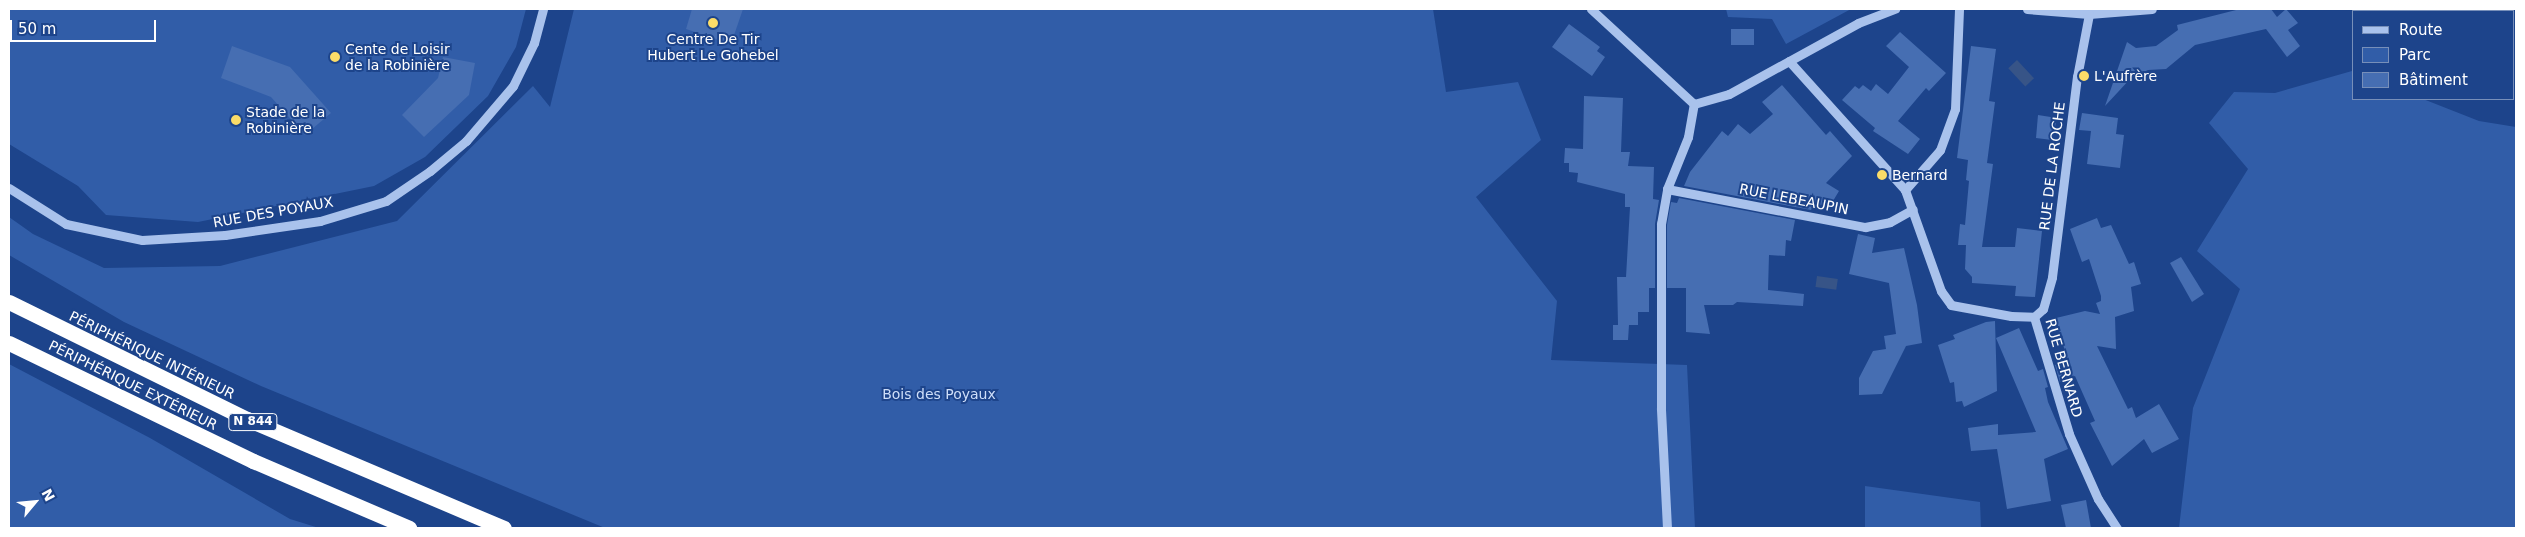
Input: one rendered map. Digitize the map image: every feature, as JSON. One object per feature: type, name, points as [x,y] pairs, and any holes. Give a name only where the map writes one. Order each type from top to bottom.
[{"type":"highway","name":"PÉRIPHÉRIQUE INTÉRIEUR","points":[[9,302],[247,419],[504,528]]},
{"type":"highway","name":"PÉRIPHÉRIQUE EXTÉRIEUR","points":[[9,343],[253,461],[409,528]]},
{"type":"street","name":"RUE DES POYAUX","points":[[9,188],[66,224],[142,240],[225,235],[320,220],[386,201],[430,171],[466,141],[513,86],[534,43],[544,9]]},
{"type":"street","points":[[1592,9],[1694,104]]},
{"type":"street","points":[[1694,104],[1728,94],[1858,23],[1895,9]]},
{"type":"street","points":[[1904,190],[1940,150],[1955,110],[1959,9]]},
{"type":"street","points":[[2027,9],[2089,14],[2152,9]]},
{"type":"street","name":"RUE DE LA ROCHE","points":[[2034,317],[2044,308],[2052,278],[2077,76],[2089,14]]},
{"type":"street","name":"RUE BERNARD","points":[[1789,61],[1904,190],[1913,209],[1940,291],[1951,305],[2011,316],[2034,317],[2069,434],[2095,492],[2117,528]]},
{"type":"street","points":[[1667,528],[1661,408],[1660,224],[1667,189],[1688,137],[1694,104]]},
{"type":"street","name":"RUE LEBEAUPIN","points":[[1667,189],[1866,227],[1890,222],[1913,209]]},
{"type":"green space","name":"Stade de la Robinière","points":[[9,9],[526,9],[516,47],[488,96],[425,157],[374,186],[198,222],[106,215],[78,186],[9,144]]},
{"type":"green space","name":"Bois des Poyaux","points":[[574,9],[1433,9],[1446,92],[1518,82],[1541,140],[1476,197],[1557,301],[1551,360],[1687,365],[1695,528],[605,528],[261,386],[124,322],[9,255],[9,217],[33,234],[104,268],[220,266],[397,221],[533,86],[550,107]]},
{"type":"green space","points":[[1726,9],[1851,9],[1786,44],[1772,19],[1728,17]]},
{"type":"green space","points":[[2352,71],[2352,100],[2426,100],[2479,121],[2516,127],[2516,528],[2179,528],[2193,408],[2240,289],[2197,251],[2248,169],[2209,123],[2234,92],[2275,93]]},
{"type":"green space","points":[[9,364],[150,438],[290,519],[319,528],[9,528]]},
{"type":"green space","points":[[1865,486],[1980,502],[1981,528],[1865,528]]},
{"type":"shaded area","points":[[2017,60],[2034,78],[2025,86],[2008,68]]},
{"type":"shaded area","points":[[1817,276],[1838,279],[1836,290],[1815,287]]},
{"type":"building","name":"Centre De Tir Hubert Le Gohebel","points":[[692,9],[743,9],[731,44],[686,29]]},
{"type":"building","points":[[2240,9],[2271,9],[2277,17],[2286,9],[2298,23],[2288,30],[2300,46],[2287,57],[2266,29],[2195,45],[2166,69],[2148,70],[2131,78],[2105,106],[2127,42],[2136,48],[2156,46],[2178,30],[2177,25]]},
{"type":"building","points":[[1569,24],[1600,47],[1597,51],[1605,57],[1592,76],[1552,47]]},
{"type":"building","points":[[1731,29],[1754,29],[1754,45],[1731,45]]},
{"type":"building","points":[[1900,32],[1946,73],[1929,91],[1926,88],[1898,121],[1920,139],[1908,154],[1873,131],[1875,128],[1842,100],[1855,86],[1859,89],[1863,85],[1871,91],[1876,84],[1888,94],[1909,67],[1886,46]]},
{"type":"building","points":[[232,46],[290,67],[331,113],[305,135],[271,97],[221,78]]},
{"type":"building","points":[[1971,46],[1996,49],[1989,101],[1995,102],[1987,163],[1993,164],[1982,247],[2015,247],[2017,228],[2042,231],[2035,297],[2015,296],[2016,286],[1972,283],[1972,277],[1965,269],[1966,245],[1958,245],[1960,224],[1965,225],[1969,181],[1966,180],[1968,160],[1957,158]]},
{"type":"building","points":[[443,57],[475,63],[469,95],[424,137],[402,115],[438,78]]},
{"type":"building","points":[[1782,85],[1826,135],[1830,131],[1852,156],[1826,183],[1839,191],[1830,206],[1815,204],[1811,210],[1684,186],[1690,172],[1722,131],[1728,136],[1738,124],[1750,134],[1773,114],[1762,102]]},
{"type":"building","points":[[1584,96],[1623,98],[1621,152],[1630,152],[1628,166],[1654,167],[1653,199],[1659,200],[1655,224],[1655,288],[1649,288],[1649,312],[1638,312],[1638,325],[1629,325],[1628,340],[1613,340],[1613,325],[1618,325],[1617,277],[1626,277],[1630,207],[1625,207],[1625,194],[1577,182],[1578,173],[1569,172],[1569,163],[1564,163],[1565,148],[1583,149]]},
{"type":"building","points":[[2082,113],[2118,118],[2116,134],[2124,135],[2120,168],[2087,164],[2091,131],[2079,130]]},
{"type":"building","points":[[2038,115],[2057,118],[2052,140],[2036,138]]},
{"type":"building","points":[[1679,198],[1795,220],[1791,241],[1786,240],[1785,256],[1769,255],[1768,290],[1804,294],[1803,306],[1737,302],[1733,305],[1704,305],[1710,334],[1686,332],[1686,288],[1667,288],[1667,225],[1671,202],[1677,203]]},
{"type":"building","points":[[2097,218],[2101,228],[2111,225],[2129,264],[2134,262],[2141,284],[2131,287],[2134,311],[2115,317],[2116,349],[2097,346],[2128,409],[2132,407],[2136,418],[2159,404],[2179,439],[2152,453],[2144,439],[2112,466],[2090,423],[2095,421],[2075,376],[2060,382],[2055,365],[2067,359],[2056,318],[2085,311],[2100,314],[2096,303],[2101,301],[2101,296],[2089,259],[2082,262],[2070,229]]},
{"type":"building","points":[[1858,234],[1875,238],[1872,253],[1904,248],[1917,305],[1922,343],[1906,346],[1882,394],[1859,395],[1859,378],[1873,351],[1886,349],[1884,336],[1896,334],[1889,283],[1849,274]]},
{"type":"building","points":[[2181,257],[2204,294],[2192,302],[2170,263]]},
{"type":"building","points":[[1995,321],[1997,391],[1964,407],[1962,401],[1956,402],[1954,382],[1950,383],[1938,345],[1955,339],[1953,335],[1986,322]]},
{"type":"building","points":[[2019,328],[2038,371],[2043,369],[2048,387],[2045,388],[2048,402],[2068,449],[2044,459],[2051,501],[2007,509],[1997,449],[1971,451],[1968,428],[1998,424],[1998,435],[2036,432],[1996,338]]},
{"type":"building","points":[[2086,500],[2091,528],[2066,528],[2061,505]]},
{"type":"place","name":"Centre De Tir Hubert Le Gohebel","points":[[713,23]]},
{"type":"place","name":"Cente de Loisir de la Robinière","points":[[335,57]]},
{"type":"place","name":"L'Aufrère","points":[[2084,76]]},
{"type":"place","name":"Stade de la Robinière","points":[[236,120]]},
{"type":"place","name":"Bernard","points":[[1882,175]]}]
